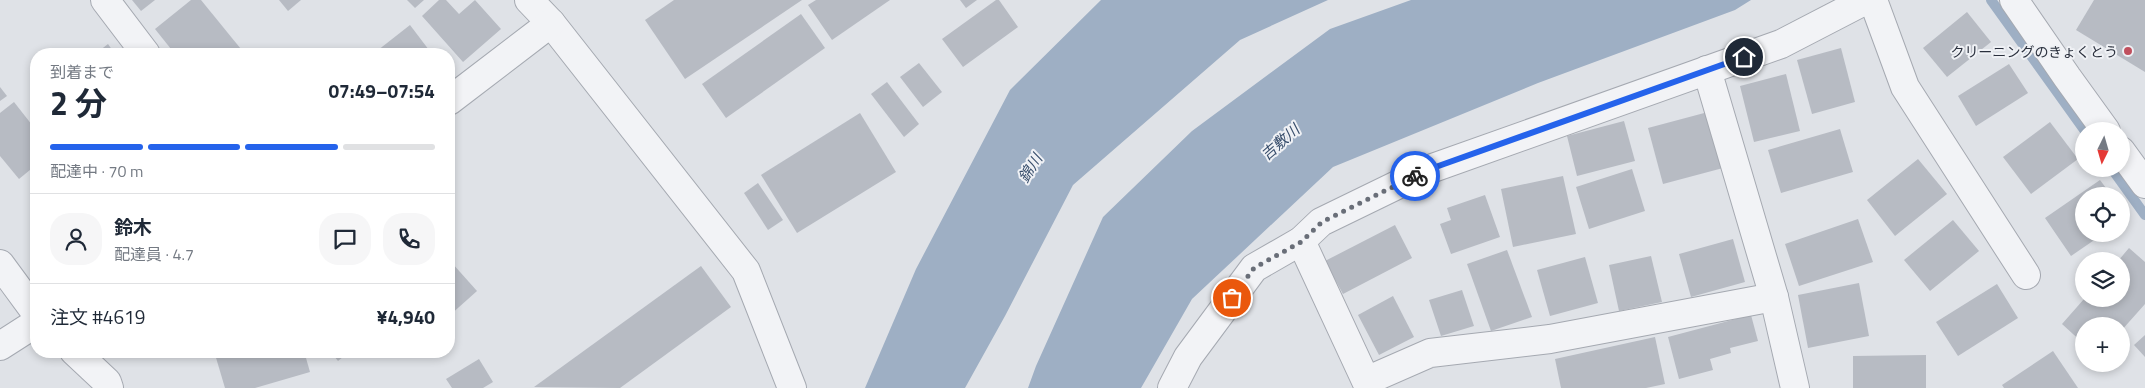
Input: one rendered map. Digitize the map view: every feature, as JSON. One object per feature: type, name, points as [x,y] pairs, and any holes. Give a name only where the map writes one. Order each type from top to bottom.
[{"type":"street","points":[[106,0],[142,48]]},
{"type":"street","points":[[529,0],[551,23],[746,271],[794,387]]},
{"type":"street","points":[[1172,388],[1188,358],[1254,268],[1301,242],[1322,222],[1430,169],[1781,44],[1866,0]]},
{"type":"street","points":[[1873,0],[1905,87],[2026,275]]},
{"type":"street","points":[[2014,0],[2100,122]]},
{"type":"street","points":[[455,95],[551,23]]},
{"type":"street","points":[[1707,70],[1774,298],[1795,388]]},
{"type":"street","points":[[2130,163],[2145,184]]},
{"type":"street","points":[[1301,242],[1366,381],[1430,353],[1550,339],[1774,298]]},
{"type":"street","points":[[0,264],[30,305]]},
{"type":"street","points":[[0,346],[30,327]]},
{"type":"street","points":[[81,358],[107,382],[109,388]]},
{"type":"water","name":"錦川","points":[[1101,0],[1328,0],[1240,40],[1073,185],[965,388],[865,388],[916,269],[1010,90]]},
{"type":"water","name":"吉敷川","points":[[1411,0],[1751,0],[1735,10],[1538,83],[1333,167],[1192,299],[1141,388],[1028,388],[1036,366],[1103,217],[1192,131],[1330,29]]},
{"type":"building","points":[[132,0],[155,0],[141,11]]},
{"type":"building","points":[[191,0],[201,0],[240,48],[170,48],[155,29]]},
{"type":"building","points":[[279,0],[301,0],[288,11]]},
{"type":"building","points":[[407,0],[424,0],[415,8]]},
{"type":"building","points":[[439,0],[446,0],[459,14],[475,0],[501,29],[463,62],[455,53],[455,48],[451,48],[422,16]]},
{"type":"building","points":[[674,0],[802,0],[685,79],[645,20]]},
{"type":"building","points":[[816,0],[890,0],[832,40],[808,5]]},
{"type":"building","points":[[960,0],[977,0],[966,8]]},
{"type":"building","points":[[996,0],[999,0],[1018,27],[963,67],[942,39]]},
{"type":"building","name":"クリーニングのきょくとう","points":[[2094,0],[2145,0],[2145,72],[2076,30]]},
{"type":"building","points":[[1967,12],[1991,42],[1947,77],[1923,48]]},
{"type":"building","points":[[801,14],[825,48],[726,118],[702,84]]},
{"type":"building","points":[[410,25],[427,48],[381,48]]},
{"type":"building","points":[[108,44],[111,48],[103,48]]},
{"type":"building","points":[[1841,48],[1855,102],[1812,114],[1797,60]]},
{"type":"building","points":[[919,63],[942,92],[923,107],[900,77]]},
{"type":"building","points":[[2009,64],[2028,93],[1976,126],[1958,96]]},
{"type":"building","points":[[1786,74],[1800,131],[1754,142],[1740,86]]},
{"type":"building","points":[[887,82],[919,124],[904,137],[871,94]]},
{"type":"building","points":[[0,87],[7,96],[0,101]]},
{"type":"building","points":[[14,102],[30,122],[30,170],[19,179],[0,156],[0,113]]},
{"type":"building","points":[[1708,112],[1723,168],[1663,184],[1648,128]]},
{"type":"building","points":[[860,113],[896,172],[797,233],[761,175]]},
{"type":"building","points":[[1624,121],[1635,161],[1577,176],[1567,136]]},
{"type":"building","points":[[2050,122],[2075,155],[2075,161],[2031,194],[2003,157]]},
{"type":"building","points":[[1840,129],[1853,172],[1781,193],[1768,150]]},
{"type":"building","points":[[1918,159],[1947,194],[1895,236],[1867,200]]},
{"type":"building","points":[[1632,169],[1645,211],[1589,229],[1576,187]]},
{"type":"building","points":[[1563,176],[1576,234],[1513,247],[1501,189]]},
{"type":"building","points":[[2100,180],[2105,187],[2090,187]]},
{"type":"building","points":[[758,183],[783,220],[768,230],[744,193]]},
{"type":"building","points":[[1485,195],[1500,237],[1451,254],[1440,224],[1451,220],[1447,208]]},
{"type":"building","points":[[2075,197],[2075,242],[2091,242],[2071,256],[2045,218]]},
{"type":"building","points":[[1858,219],[1873,262],[1799,286],[1785,244]]},
{"type":"building","points":[[1953,220],[1979,251],[1930,291],[1904,260]]},
{"type":"building","points":[[1395,225],[1412,258],[1343,294],[1325,261]]},
{"type":"building","points":[[1733,239],[1745,282],[1691,297],[1679,254]]},
{"type":"building","points":[[2129,248],[2145,262],[2145,304],[2130,321],[2130,317],[2075,317],[2075,336],[2062,324],[2077,307],[2130,307],[2130,252],[2126,252]]},
{"type":"building","points":[[1507,250],[1532,317],[1491,331],[1467,264]]},
{"type":"building","points":[[1651,256],[1662,302],[1619,311],[1609,265]]},
{"type":"building","points":[[1585,257],[1598,303],[1550,316],[1537,270]]},
{"type":"building","points":[[455,266],[477,291],[455,311]]},
{"type":"building","points":[[701,266],[731,307],[620,388],[534,387]]},
{"type":"building","points":[[1859,283],[1869,336],[1808,348],[1798,295]]},
{"type":"building","points":[[1997,284],[2018,318],[1958,356],[1936,322]]},
{"type":"building","points":[[1462,290],[1474,326],[1441,336],[1429,300]]},
{"type":"building","points":[[1393,296],[1414,337],[1379,355],[1358,315]]},
{"type":"building","points":[[1751,315],[1758,341],[1730,348],[1731,353],[1710,359],[1713,370],[1679,379],[1668,337]]},
{"type":"building","points":[[2145,335],[2145,357],[2134,345]]},
{"type":"building","points":[[1655,337],[1665,384],[1646,388],[1561,388],[1555,359]]},
{"type":"building","points":[[2053,351],[2078,388],[2004,388],[2002,385]]},
{"type":"building","points":[[1926,355],[1926,388],[1853,388],[1853,356]]},
{"type":"building","points":[[216,358],[306,358],[310,372],[255,388],[225,388]]},
{"type":"building","points":[[479,359],[493,382],[483,388],[452,388],[446,379]]},
{"type":"waterway","points":[[1991,0],[2079,122]]},
{"type":"waterway","points":[[2118,178],[2145,215]]},
{"type":"way so far","points":[[1232,298],[1254,268],[1301,242],[1322,222],[1415,176]]},
{"type":"place","name":"クリーニングのきょくとう","points":[[2128,51]]},
{"type":"route","points":[[1415,176],[1744,57]]}]
